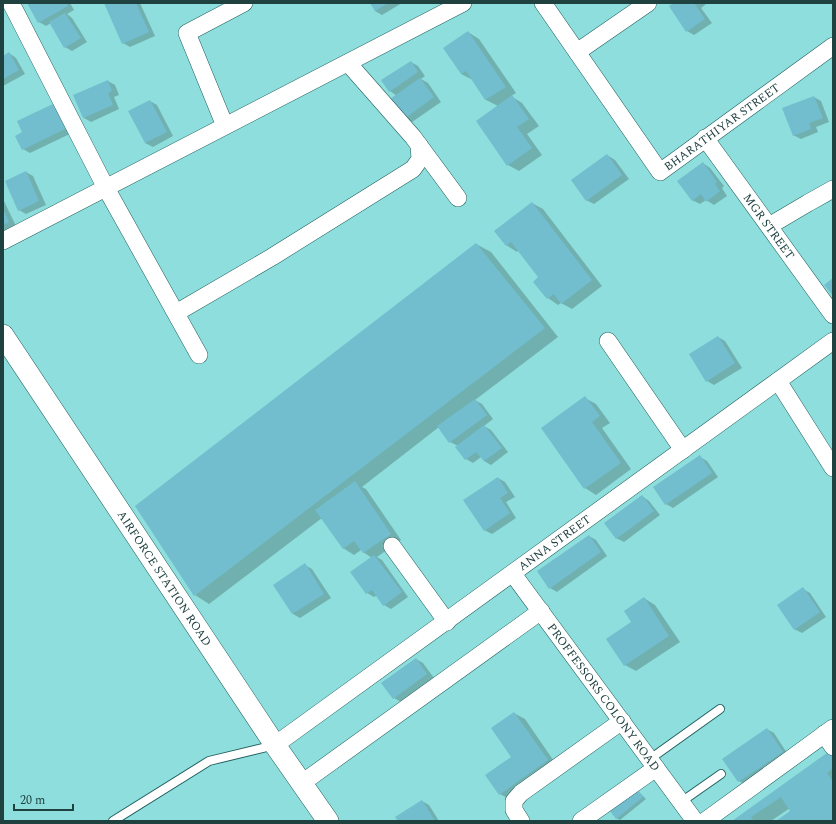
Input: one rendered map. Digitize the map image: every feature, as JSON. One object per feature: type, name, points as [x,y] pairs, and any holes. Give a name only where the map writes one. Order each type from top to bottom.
[{"type":"street","points":[[11,3],[106,188],[199,355]]},
{"type":"street","points":[[226,126],[187,33],[244,3]]},
{"type":"street","points":[[3,241],[463,3]]},
{"type":"street","name":"BHARATHIYAR STREET","points":[[543,3],[660,172],[833,46]]},
{"type":"street","points":[[577,52],[648,3]]},
{"type":"street","points":[[348,63],[419,145],[458,198]]},
{"type":"street","name":"MGR STREET","points":[[705,138],[833,315]]},
{"type":"street","points":[[176,313],[272,257],[413,169],[420,158],[419,145]]},
{"type":"street","points":[[769,226],[833,189]]},
{"type":"street","name":"AIRFORCE STATION ROAD","points":[[3,335],[328,821]]},
{"type":"street","points":[[608,341],[683,450]]},
{"type":"street","name":"ANNA STREET","points":[[276,745],[833,341]]},
{"type":"street","points":[[778,381],[833,468]]},
{"type":"street","points":[[392,546],[447,622]]},
{"type":"street","name":"PROFFESSORS COLONY ROAD","points":[[513,574],[695,821]]},
{"type":"street","points":[[302,783],[541,611]]},
{"type":"street","points":[[521,821],[514,810],[514,801],[521,792],[622,721]]},
{"type":"street","points":[[713,819],[830,736]]},
{"type":"street","points":[[581,821],[653,764]]},
{"type":"lane","points":[[653,764],[720,709]]},
{"type":"lane","points":[[113,821],[209,761],[276,745]]},
{"type":"lane","points":[[681,802],[721,774]]},
{"type":"building","points":[[27,3],[66,3],[68,6],[38,23]]},
{"type":"building","points":[[104,3],[136,3],[149,32],[122,44]]},
{"type":"building","points":[[370,3],[388,3],[375,11]]},
{"type":"building","points":[[673,3],[694,3],[705,19],[686,32],[669,6]]},
{"type":"building","points":[[65,13],[81,38],[64,48],[49,22]]},
{"type":"building","points":[[468,31],[506,87],[485,100],[466,71],[461,74],[443,48]]},
{"type":"building","points":[[9,52],[19,70],[3,79],[3,56]]},
{"type":"building","points":[[411,61],[418,72],[389,92],[381,80]]},
{"type":"building","points":[[420,78],[434,97],[404,119],[390,99]]},
{"type":"building","points":[[108,80],[112,91],[108,93],[113,105],[83,118],[73,95]]},
{"type":"building","points":[[512,95],[529,119],[517,127],[532,148],[507,166],[476,121]]},
{"type":"building","points":[[814,96],[823,118],[809,123],[811,129],[793,136],[782,108]]},
{"type":"building","points":[[150,100],[167,132],[145,143],[128,111]]},
{"type":"building","points":[[57,102],[69,127],[22,150],[15,136],[22,132],[17,121]]},
{"type":"building","points":[[607,154],[622,175],[586,201],[571,180]]},
{"type":"building","points":[[703,162],[717,182],[715,184],[720,191],[706,202],[701,194],[692,201],[677,181]]},
{"type":"building","points":[[26,171],[39,201],[18,211],[5,181]]},
{"type":"building","points":[[532,202],[592,280],[561,304],[554,294],[547,299],[533,282],[538,277],[511,242],[506,246],[494,231]]},
{"type":"building","points":[[3,209],[9,222],[3,225]]},
{"type":"building","points":[[476,243],[545,328],[194,596],[135,506]]},
{"type":"building","points":[[833,278],[833,296],[824,285]]},
{"type":"building","points":[[718,336],[735,363],[706,382],[689,354]]},
{"type":"building","points":[[585,396],[600,416],[592,422],[621,463],[584,489],[541,428]]},
{"type":"building","points":[[475,399],[487,415],[449,443],[437,426]]},
{"type":"building","points":[[484,425],[502,448],[484,461],[476,452],[465,460],[455,447]]},
{"type":"building","points":[[700,455],[712,473],[665,505],[653,487]]},
{"type":"building","points":[[498,477],[508,493],[500,498],[510,513],[484,531],[463,500]]},
{"type":"building","points":[[355,481],[391,534],[363,553],[354,541],[343,549],[315,510]]},
{"type":"building","points":[[642,495],[654,511],[616,539],[604,523]]},
{"type":"building","points":[[589,535],[601,552],[549,589],[537,571]]},
{"type":"building","points":[[374,555],[402,592],[383,606],[372,590],[366,594],[350,572]]},
{"type":"building","points":[[305,563],[324,594],[292,614],[273,585]]},
{"type":"building","points":[[803,587],[820,612],[794,630],[777,605]]},
{"type":"building","points":[[644,597],[669,636],[624,666],[606,639],[631,622],[624,611]]},
{"type":"building","points":[[416,658],[427,674],[393,699],[381,683]]},
{"type":"building","points":[[514,712],[548,760],[499,795],[485,775],[511,757],[491,728]]},
{"type":"building","points":[[767,728],[783,752],[738,782],[722,759]]},
{"type":"building","points":[[831,750],[833,754],[833,768],[827,773],[833,782],[833,821],[776,821],[790,811],[781,797],[751,817],[754,821],[732,821]]},
{"type":"building","points":[[637,789],[643,797],[616,819],[610,811]]},
{"type":"building","points":[[422,800],[435,821],[398,821],[395,817]]}]
